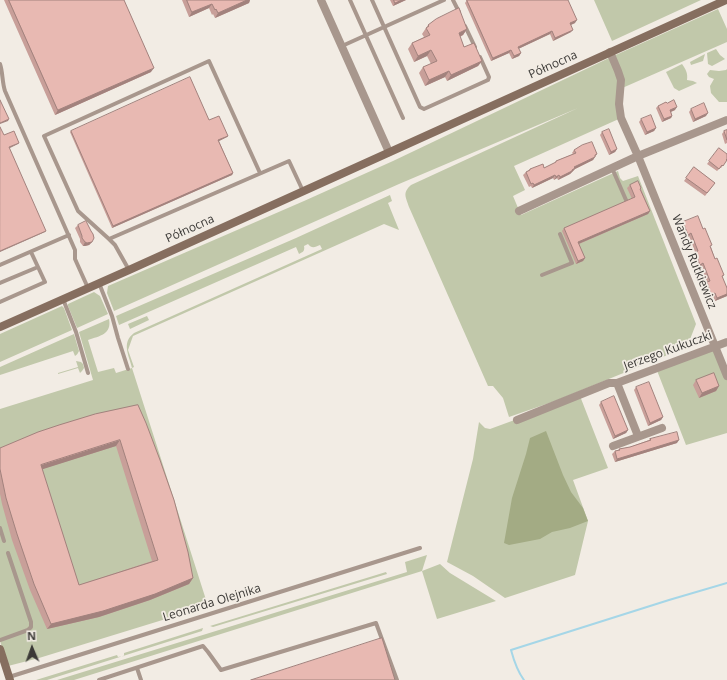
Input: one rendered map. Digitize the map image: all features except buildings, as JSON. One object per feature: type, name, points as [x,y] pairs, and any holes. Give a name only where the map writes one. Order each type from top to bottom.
[{"type":"street","points":[[321,0],[389,152]]},
{"type":"street","name":"Północna","points":[[0,327],[726,0]]},
{"type":"street","name":"Wandy Rutkiewicz","points":[[610,52],[621,84],[619,104],[621,118],[638,156],[727,376]]},
{"type":"street","points":[[519,211],[638,156],[727,120]]},
{"type":"street","name":"Jerzego Kukuczki","points":[[517,420],[609,383],[617,383],[727,342]]},
{"type":"street","name":"Jerzego Kukuczki","points":[[617,383],[638,436]]},
{"type":"street","points":[[613,446],[662,428]]},
{"type":"street","points":[[0,649],[6,674]]},
{"type":"lane","points":[[350,0],[403,118]]},
{"type":"lane","points":[[372,0],[420,107],[424,109],[488,80],[489,76],[479,56]]},
{"type":"lane","points":[[342,46],[444,0]]},
{"type":"lane","points":[[453,0],[460,14]]},
{"type":"lane","points":[[463,21],[476,49]]},
{"type":"lane","points":[[129,270],[115,245],[78,212],[44,136],[209,61],[260,174]]},
{"type":"lane","points":[[0,64],[5,91],[75,250],[76,259],[88,288]]},
{"type":"lane","points":[[109,239],[289,161],[303,191]]},
{"type":"lane","points":[[612,168],[626,200]]},
{"type":"lane","points":[[542,276],[572,263],[560,234]]},
{"type":"lane","points":[[0,265],[68,235]]},
{"type":"lane","points":[[0,302],[45,282],[31,252]]},
{"type":"lane","points":[[0,283],[38,267]]},
{"type":"lane","points":[[99,283],[112,316],[128,369]]},
{"type":"lane","points":[[62,299],[76,332],[88,373]]},
{"type":"lane","points":[[0,528],[4,541]]},
{"type":"lane","name":"Leonarda Olejnika","points":[[6,674],[420,548]]},
{"type":"lane","points":[[0,640],[28,630],[31,627],[31,622],[8,553]]},
{"type":"lane","points":[[98,680],[203,646],[221,670],[376,623],[397,680]]},
{"type":"lane","points":[[137,668],[142,680]]},
{"type":"green space","points":[[594,0],[701,0],[612,41]]},
{"type":"green space","points":[[718,9],[727,29],[727,42],[620,89],[621,118],[514,166],[525,190],[513,196],[521,215],[618,171],[620,178],[623,181],[638,176],[696,324],[687,347],[555,401],[509,417],[503,398],[493,386],[488,386],[409,207],[406,198],[406,190],[411,185],[578,108],[399,184],[114,311],[107,293],[108,286],[393,161],[609,58]]},
{"type":"green space","points":[[716,49],[725,59],[712,66],[708,64],[707,53]]},
{"type":"green space","points":[[705,54],[703,61],[691,65],[690,62]]},
{"type":"green space","points":[[682,64],[687,75],[687,80],[697,83],[679,91],[674,88],[666,72]]},
{"type":"green space","points":[[727,69],[727,102],[719,102],[711,93],[710,86],[714,79],[709,77],[707,74],[710,70],[719,71]]},
{"type":"green space","points":[[390,195],[392,201],[388,203],[399,230],[384,224],[133,336],[128,350],[134,367],[132,368],[128,354],[127,345],[130,337],[134,333],[322,249],[320,245],[312,247],[308,244],[304,246],[303,251],[299,254],[296,247],[119,325],[116,316],[296,238]]},
{"type":"green space","points":[[94,292],[100,296],[108,314],[77,328],[68,304]]},
{"type":"green space","points":[[62,306],[72,330],[0,362],[0,334]]},
{"type":"green space","points":[[147,316],[149,320],[130,329],[128,324]]},
{"type":"green space","points":[[109,319],[109,328],[104,334],[88,340],[98,372],[114,368],[116,373],[132,368],[208,606],[39,658],[8,666],[0,641],[0,409],[93,380],[79,332]]},
{"type":"green space","points":[[74,334],[79,351],[77,355],[75,356],[73,351],[0,375],[0,367]]},
{"type":"green space","points":[[715,346],[727,376],[727,433],[686,445],[656,368]]},
{"type":"green space","points":[[76,361],[83,364],[84,368],[80,373],[78,368],[58,374],[78,367]]},
{"type":"green space","points":[[580,396],[608,468],[573,480],[588,521],[575,575],[505,598],[473,576],[447,562],[473,459],[479,422],[485,428],[490,429]]},
{"type":"green space","points":[[546,431],[563,475],[571,492],[583,508],[588,521],[570,528],[552,532],[540,539],[509,545],[504,543],[512,498],[530,438]]},
{"type":"green space","points":[[427,555],[422,571],[74,680],[57,680],[407,572],[405,562]]},
{"type":"green space","points":[[440,564],[450,573],[496,601],[437,619],[422,571]]},
{"type":"green space","points":[[386,572],[387,574],[213,627],[210,626]]},
{"type":"green space","points":[[203,628],[202,631],[124,656],[124,653]]},
{"type":"green space","points":[[117,655],[118,657],[122,656],[47,680],[36,680]]},
{"type":"waterway","points":[[524,680],[511,650],[727,583]]}]
